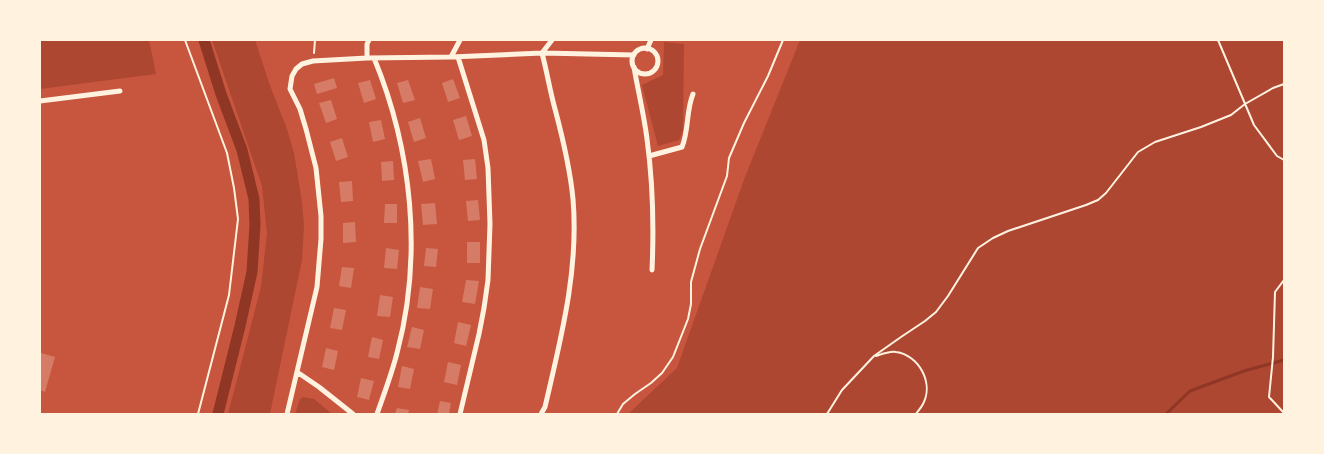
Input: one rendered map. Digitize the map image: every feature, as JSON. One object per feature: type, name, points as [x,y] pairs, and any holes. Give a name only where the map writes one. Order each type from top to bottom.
[{"type":"street","points":[[367,58],[367,44],[369,40]]},
{"type":"street","points":[[451,57],[460,40]]},
{"type":"street","points":[[541,414],[545,407],[568,304],[572,278],[574,226],[573,200],[566,148],[542,54],[552,40]]},
{"type":"street","points":[[648,49],[651,40]]},
{"type":"street","points":[[634,67],[639,73],[643,74],[654,71],[658,64],[657,56],[648,49],[640,50],[633,59],[634,67],[646,128],[649,156],[653,214],[652,270]]},
{"type":"street","points":[[287,414],[317,287],[320,263],[321,216],[312,148],[300,109],[290,89],[290,82],[296,69],[302,64],[313,61],[367,58],[542,54],[634,56]]},
{"type":"street","points":[[458,57],[484,140],[490,224],[488,280],[484,308],[478,343],[460,414]]},
{"type":"street","points":[[374,58],[388,98],[401,148],[407,184],[411,241],[410,269],[403,325],[397,353],[378,414]]},
{"type":"street","points":[[40,101],[120,91]]},
{"type":"street","points":[[649,156],[682,147],[686,137],[692,94]]},
{"type":"street","points":[[297,372],[353,414]]},
{"type":"path","points":[[185,40],[226,153],[234,188],[238,219],[229,295],[198,414]]},
{"type":"path","points":[[313,61],[315,40]]},
{"type":"path","points":[[617,414],[623,404],[651,383],[673,357],[688,319],[691,304],[691,282],[700,249],[727,176],[729,158],[744,122],[768,76],[782,40]]},
{"type":"path","points":[[1218,40],[1254,126],[1277,156],[1284,160]]},
{"type":"path","points":[[827,414],[842,390],[874,356],[926,321],[936,312],[978,248],[992,238],[1008,231],[1098,200],[1138,152],[1155,142],[1231,115],[1245,104],[1284,84]]},
{"type":"path","points":[[1284,280],[1275,292],[1273,356],[1269,397],[1284,413]]},
{"type":"path","points":[[874,356],[894,352],[905,354],[915,360],[926,380],[924,403],[916,414]]},
{"type":"shaded area","points":[[40,40],[149,40],[156,74],[40,89]]},
{"type":"shaded area","points":[[212,40],[255,40],[294,153],[302,202],[304,226],[302,260],[270,414],[228,414],[261,287],[267,233],[262,186]]},
{"type":"shaded area","points":[[800,40],[1284,40],[1284,414],[628,414],[677,368],[745,177]]},
{"type":"shaded area","points":[[664,42],[684,44],[683,130],[679,140],[658,146],[642,85],[663,75]]},
{"type":"shaded area","points":[[303,397],[314,399],[332,414],[295,414],[300,399]]},
{"type":"building","points":[[334,78],[337,88],[317,94],[314,84]]},
{"type":"building","points":[[453,79],[460,98],[448,102],[442,83]]},
{"type":"building","points":[[370,80],[376,99],[364,103],[358,83]]},
{"type":"building","points":[[408,80],[415,100],[403,103],[397,83]]},
{"type":"building","points":[[331,100],[337,119],[326,123],[319,103]]},
{"type":"building","points":[[466,116],[472,136],[459,140],[453,120]]},
{"type":"building","points":[[420,118],[426,138],[414,142],[408,122]]},
{"type":"building","points":[[381,120],[385,139],[373,142],[369,122]]},
{"type":"building","points":[[342,138],[348,157],[336,161],[330,142]]},
{"type":"building","points":[[431,159],[435,179],[423,182],[418,161]]},
{"type":"building","points":[[475,159],[477,179],[465,180],[463,160]]},
{"type":"building","points":[[393,161],[394,180],[382,181],[381,162]]},
{"type":"building","points":[[352,181],[353,201],[341,202],[339,182]]},
{"type":"building","points":[[478,200],[480,220],[468,221],[466,201]]},
{"type":"building","points":[[435,203],[437,224],[423,225],[421,204]]},
{"type":"building","points":[[385,204],[397,204],[397,223],[384,223]]},
{"type":"building","points":[[355,222],[356,242],[343,243],[343,223]]},
{"type":"building","points":[[467,242],[480,242],[480,263],[467,263]]},
{"type":"building","points":[[386,248],[399,250],[397,269],[384,268]]},
{"type":"building","points":[[426,248],[438,249],[436,267],[424,266]]},
{"type":"building","points":[[342,267],[354,268],[351,288],[339,286]]},
{"type":"building","points":[[466,280],[479,281],[475,304],[462,302]]},
{"type":"building","points":[[420,287],[433,289],[430,309],[417,308]]},
{"type":"building","points":[[380,295],[393,297],[390,317],[377,316]]},
{"type":"building","points":[[334,308],[346,310],[342,330],[330,328]]},
{"type":"building","points":[[458,322],[471,325],[466,346],[454,343]]},
{"type":"building","points":[[412,327],[424,330],[420,349],[407,347]]},
{"type":"building","points":[[372,337],[383,340],[379,359],[368,357]]},
{"type":"building","points":[[326,348],[338,351],[334,370],[322,367]]},
{"type":"building","points":[[41,353],[55,357],[45,392],[40,390]]},
{"type":"building","points":[[448,362],[461,365],[457,385],[444,382]]},
{"type":"building","points":[[402,366],[414,369],[410,389],[398,387]]},
{"type":"building","points":[[361,378],[374,381],[369,400],[357,397]]},
{"type":"building","points":[[440,401],[451,403],[449,414],[437,414]]},
{"type":"building","points":[[397,408],[409,410],[408,414],[395,414]]},
{"type":"waterway","points":[[204,40],[221,94],[242,150],[254,199],[255,225],[252,272],[218,414]]},
{"type":"waterway","points":[[1166,414],[1190,391],[1244,371],[1284,360]]}]
